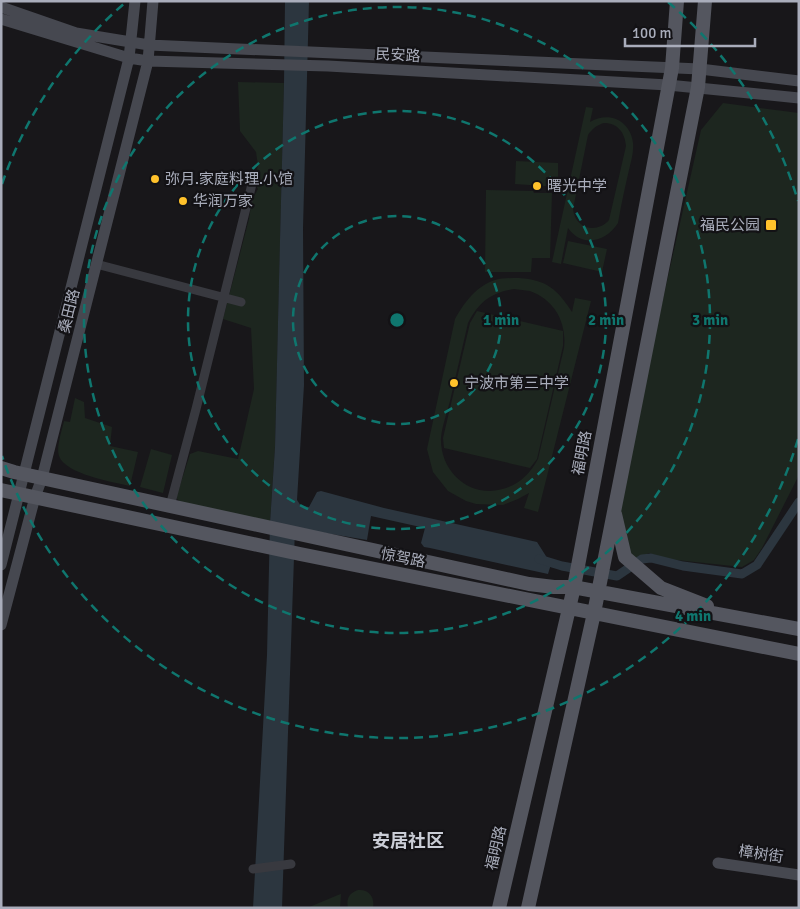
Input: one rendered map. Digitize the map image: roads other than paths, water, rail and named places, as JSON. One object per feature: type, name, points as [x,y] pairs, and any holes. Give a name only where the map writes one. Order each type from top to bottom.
[{"type":"main road","name":"桑田路","points":[[1,565],[128,58],[135,1]]},
{"type":"main road","name":"桑田路","points":[[1,625],[42,478],[148,61],[152,1]]},
{"type":"main road","name":"福明路","points":[[500,908],[569,608],[672,68],[677,1]]},
{"type":"main road","points":[[528,908],[594,613],[698,87],[705,1]]},
{"type":"main road","name":"民安路","points":[[1,7],[76,32],[149,45],[700,69],[799,81]]},
{"type":"main road","name":"民安路","points":[[1,18],[128,58],[148,61],[328,66],[668,85],[799,98]]},
{"type":"main road","name":"惊驾路","points":[[1,468],[529,584],[554,588],[573,587],[799,629]]},
{"type":"main road","name":"惊驾路","points":[[1,490],[300,554],[799,654]]},
{"type":"main road","points":[[614,508],[625,557],[629,561],[661,588],[736,617]]},
{"type":"main road","name":"樟树街","points":[[718,863],[799,875]]},
{"type":"street","points":[[170,506],[253,180]]},
{"type":"street","points":[[96,264],[240,302]]},
{"type":"street","points":[[253,869],[291,864]]},
{"type":"waterway","points":[[539,559],[562,566],[617,576],[642,559],[651,558],[683,566],[742,574],[757,565],[799,502]]},
{"type":"place","name":"弥月.家庭料理.小馆","points":[[155,179]]},
{"type":"place","name":"曙光中学","points":[[537,186]]},
{"type":"place","name":"华润万家","points":[[183,201]]},
{"type":"place","name":"福民公园","points":[[771,225]]},
{"type":"place","name":"宁波市第三中学","points":[[454,383]]},
{"type":"district","name":"安居社区","points":[[408,841]]}]
